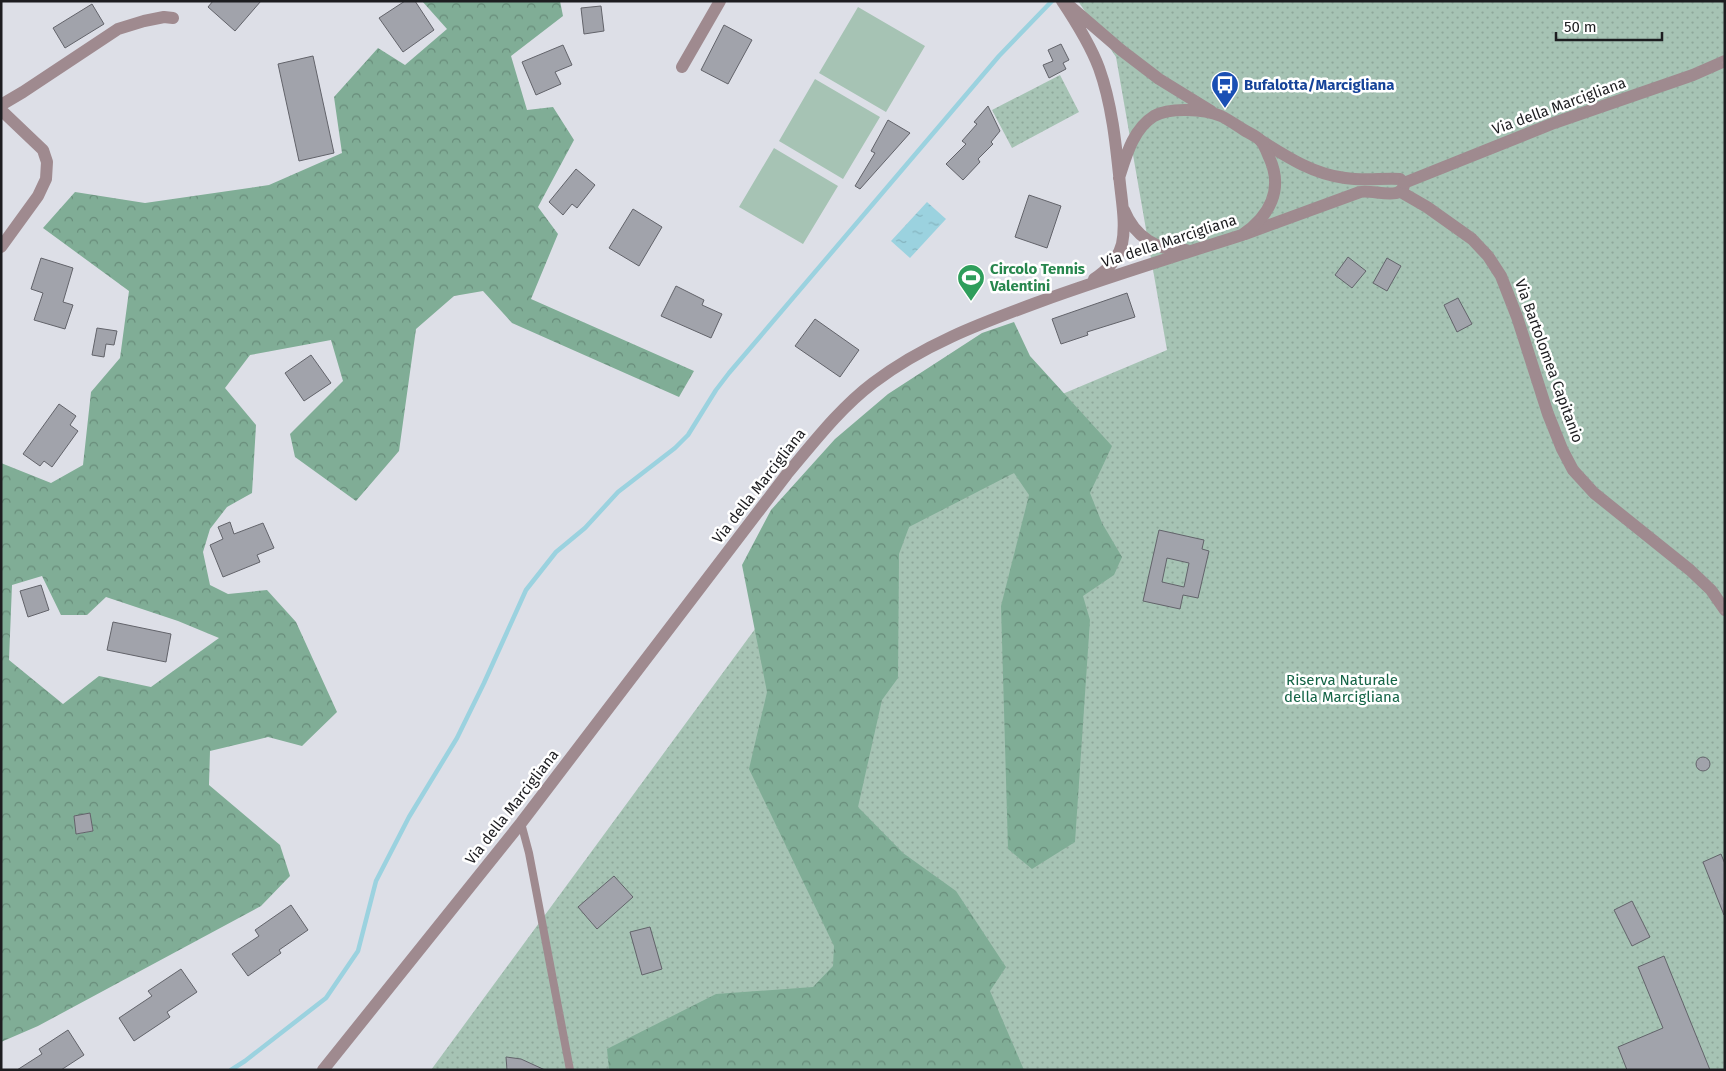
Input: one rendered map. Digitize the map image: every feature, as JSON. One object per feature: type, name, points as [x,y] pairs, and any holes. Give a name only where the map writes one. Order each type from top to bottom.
[{"type":"street","points":[[682,67],[720,1]]},
{"type":"street","points":[[1063,1],[1121,50],[1159,78],[1289,159],[1320,172],[1351,179],[1400,179],[1403,187]]},
{"type":"street","points":[[1063,1],[1090,46],[1099,69],[1110,113],[1122,203],[1122,244],[1116,257],[1102,273],[1081,287]]},
{"type":"street","points":[[1,105],[118,29],[144,21],[164,17],[173,18]]},
{"type":"street","name":"Via della Marcigliana","points":[[323,1070],[521,824],[787,474],[855,398],[892,370],[940,341],[978,324],[1081,287],[1242,235],[1364,192],[1395,194],[1403,187],[1554,123],[1725,61]]},
{"type":"street","points":[[1,110],[43,150],[47,162],[46,179],[38,196],[1,247]]},
{"type":"street","points":[[1119,178],[1130,145],[1146,123],[1153,117],[1171,110],[1220,116]]},
{"type":"street","points":[[1242,235],[1263,217],[1272,200],[1275,189],[1276,176],[1274,166],[1260,140]]},
{"type":"street","name":"Via Bartolomea Capitanio","points":[[1403,187],[1427,207],[1472,239],[1488,256],[1501,276],[1517,316],[1548,414],[1562,449],[1574,470],[1594,493],[1704,583],[1725,610]]},
{"type":"street","points":[[1122,203],[1128,220],[1143,238],[1170,249],[1196,249]]},
{"type":"lane","points":[[521,824],[529,853],[570,1070]]},
{"type":"green space","points":[[422,1],[560,1],[563,16],[511,56],[527,110],[553,107],[574,140],[538,207],[558,234],[531,299],[694,371],[679,397],[512,323],[483,291],[454,296],[416,329],[399,451],[356,501],[295,457],[290,434],[343,381],[331,340],[250,355],[225,388],[256,425],[252,493],[227,507],[210,529],[203,552],[210,585],[228,594],[267,590],[296,622],[337,712],[302,746],[268,737],[210,751],[209,785],[280,845],[290,876],[261,906],[38,1026],[1,1042],[1,463],[51,483],[83,465],[91,392],[120,358],[129,291],[43,228],[75,192],[145,203],[269,185],[342,153],[334,97],[378,48],[405,65],[447,29]],"holes":[[[42,576],[61,615],[87,615],[106,597],[178,621],[219,638],[151,687],[99,676],[63,704],[9,660],[12,585]],[[90,814],[93,831],[77,834],[74,816]]]},
{"type":"green space","name":"Riserva Naturale della Marcigliana","points":[[1078,1],[1725,1],[1725,1070],[431,1070],[802,565],[958,438],[1167,350],[1116,57]]},
{"type":"green space","points":[[858,7],[925,46],[886,112],[819,73]]},
{"type":"green space","points":[[1060,75],[1079,112],[1012,148],[992,110]]},
{"type":"green space","points":[[815,79],[880,117],[843,179],[779,141]]},
{"type":"green space","points":[[774,148],[838,186],[803,244],[739,207]]},
{"type":"green space","points":[[1014,322],[1030,356],[1112,446],[1090,493],[1102,523],[1122,557],[1114,575],[1083,596],[1090,620],[1075,842],[1032,869],[1008,849],[1001,606],[1029,495],[1014,473],[909,527],[899,554],[898,678],[882,700],[858,807],[903,853],[956,891],[1006,967],[990,991],[1024,1070],[609,1070],[607,1049],[716,994],[813,987],[833,966],[834,946],[749,769],[767,692],[742,565],[771,510],[835,439],[888,394],[982,333]]},
{"type":"water","points":[[927,202],[946,219],[910,258],[891,241]]},
{"type":"building","points":[[213,1],[261,1],[235,31],[208,7]]},
{"type":"building","points":[[405,1],[415,1],[434,30],[403,52],[379,18]]},
{"type":"building","points":[[92,4],[104,24],[65,48],[53,28]]},
{"type":"building","points":[[601,6],[604,31],[584,34],[581,8]]},
{"type":"building","points":[[724,25],[752,40],[728,84],[701,70]]},
{"type":"building","points":[[1061,44],[1069,60],[1063,63],[1066,69],[1049,78],[1043,65],[1053,61],[1048,50]]},
{"type":"building","points":[[563,45],[572,65],[555,72],[561,84],[536,95],[522,62]]},
{"type":"building","points":[[313,56],[334,153],[299,161],[278,64]]},
{"type":"building","points":[[988,106],[1000,131],[991,142],[993,144],[978,159],[980,162],[963,180],[946,164],[966,144],[962,141],[977,124],[974,122]]},
{"type":"building","points":[[888,120],[910,133],[860,189],[855,186],[875,153],[871,151]]},
{"type":"building","points":[[576,169],[595,185],[577,208],[572,204],[563,215],[549,202]]},
{"type":"building","points":[[1029,195],[1061,206],[1047,248],[1015,237]]},
{"type":"building","points":[[633,209],[662,227],[639,266],[609,248]]},
{"type":"building","points":[[1348,257],[1366,271],[1352,288],[1335,275]]},
{"type":"building","points":[[41,258],[73,268],[63,302],[73,305],[65,329],[34,320],[43,293],[31,289]]},
{"type":"building","points":[[1387,258],[1401,266],[1387,291],[1373,283]]},
{"type":"building","points":[[676,286],[704,300],[702,305],[722,314],[711,338],[661,316]]},
{"type":"building","points":[[1127,293],[1135,317],[1087,332],[1088,335],[1061,344],[1052,319]]},
{"type":"building","points":[[1458,298],[1472,324],[1457,332],[1444,305]]},
{"type":"building","points":[[815,319],[859,350],[840,377],[795,346]]},
{"type":"building","points":[[97,328],[117,331],[114,345],[106,344],[104,357],[92,355]]},
{"type":"building","points":[[311,355],[331,383],[304,401],[285,373]]},
{"type":"building","points":[[59,404],[76,416],[70,425],[78,431],[52,467],[44,461],[40,466],[23,454]]},
{"type":"building","points":[[230,522],[234,534],[263,523],[274,548],[257,555],[260,562],[223,577],[210,545],[223,539],[218,527]]},
{"type":"building","points":[[1159,530],[1204,540],[1202,549],[1209,551],[1198,598],[1183,595],[1180,609],[1143,601]],"holes":[[[1167,558],[1189,563],[1184,587],[1162,582]]]},
{"type":"building","points":[[41,585],[49,610],[28,617],[20,591]]},
{"type":"building","points":[[113,622],[171,634],[166,662],[107,650]]},
{"type":"building","points":[[1700,757],[1706,757],[1710,764],[1706,771],[1700,771],[1696,767],[1696,761]]},
{"type":"building","points":[[90,813],[93,831],[76,834],[74,816]]},
{"type":"building","points":[[1721,854],[1725,864],[1724,915],[1703,862]]},
{"type":"building","points":[[614,876],[633,897],[597,929],[578,907]]},
{"type":"building","points":[[1632,901],[1650,937],[1632,946],[1614,910]]},
{"type":"building","points":[[291,905],[308,930],[279,950],[281,953],[248,976],[232,954],[259,936],[255,930]]},
{"type":"building","points":[[650,927],[662,969],[642,975],[630,932]]},
{"type":"building","points":[[1664,956],[1710,1070],[1627,1070],[1618,1047],[1663,1028],[1638,967]]},
{"type":"building","points":[[181,969],[197,992],[167,1012],[170,1017],[134,1041],[119,1018],[152,996],[148,991]]},
{"type":"building","points":[[68,1030],[84,1055],[61,1070],[17,1070],[42,1054],[39,1049]]},
{"type":"building","points":[[506,1057],[521,1059],[545,1070],[507,1070]]},
{"type":"waterway","points":[[231,1070],[326,998],[358,951],[376,881],[409,817],[457,738],[526,590],[556,552],[585,528],[618,492],[675,448],[688,435],[729,373],[999,56],[1052,1]]},
{"type":"place","name":"Bufalotta/Marcigliana","points":[[1225,109]]},
{"type":"place","name":"Circolo Tennis Valentini","points":[[971,302]]}]
